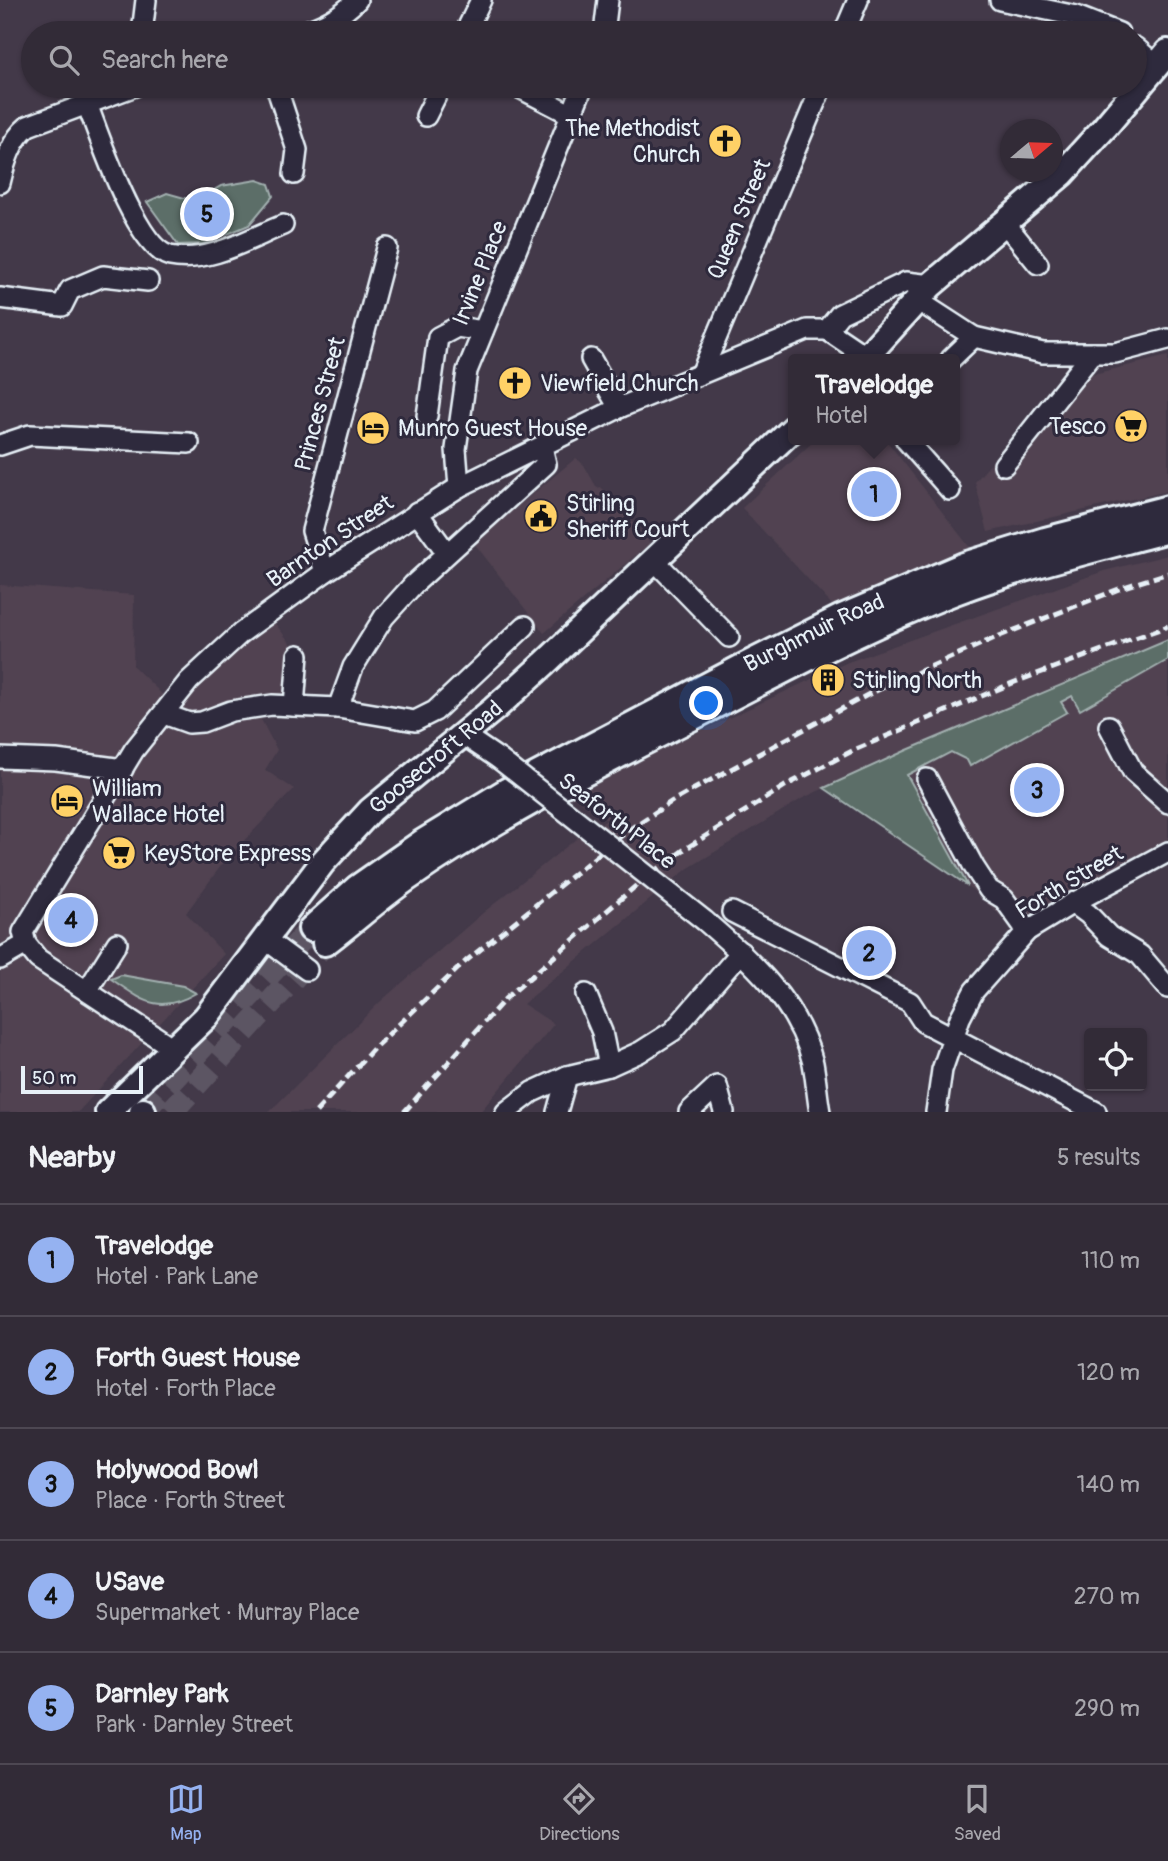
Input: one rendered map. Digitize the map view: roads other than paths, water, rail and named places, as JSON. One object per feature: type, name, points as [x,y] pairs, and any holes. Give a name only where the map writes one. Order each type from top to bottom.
[{"type":"main road","points":[[1147,76],[1162,59]]},
{"type":"main road","points":[[870,354],[924,293],[1063,173],[1128,98]]},
{"type":"main road","name":"Goosecroft Road","points":[[108,1112],[206,1017],[323,862],[371,810],[544,664],[788,433]]},
{"type":"main road","name":"Burghmuir Road","points":[[1168,508],[964,565],[842,617],[740,668],[508,790],[421,843],[358,887],[318,936],[451,850],[603,764],[858,635],[956,592],[1048,562],[1168,530]]},
{"type":"street","points":[[143,21],[146,0]]},
{"type":"street","points":[[332,21],[357,0]]},
{"type":"street","points":[[471,21],[481,0]]},
{"type":"street","points":[[605,21],[608,0]]},
{"type":"street","points":[[849,21],[858,0]]},
{"type":"street","points":[[1000,0],[1089,21]]},
{"type":"street","points":[[0,183],[18,134],[28,126],[101,98]]},
{"type":"street","points":[[280,98],[297,150],[294,174]]},
{"type":"street","points":[[426,116],[435,98]]},
{"type":"street","points":[[539,98],[570,114]]},
{"type":"street","name":"Irvine Place","points":[[459,487],[456,449],[467,371],[577,98]]},
{"type":"street","name":"Queen Street","points":[[702,372],[817,98]]},
{"type":"street","points":[[79,106],[130,210],[150,239],[167,255],[181,257],[215,252],[283,225]]},
{"type":"street","points":[[1004,222],[1038,264]]},
{"type":"street","name":"Princes Street","points":[[325,572],[312,531],[387,248]]},
{"type":"street","points":[[0,298],[62,306],[70,290],[103,276],[149,281]]},
{"type":"street","points":[[860,354],[827,330],[840,314],[906,282],[924,293],[974,337],[1043,353],[1115,353],[1168,339]]},
{"type":"street","points":[[427,416],[438,337],[457,327],[483,331]]},
{"type":"street","name":"Barnton Street","points":[[24,938],[134,750],[189,681],[241,633],[325,572],[459,487],[544,456],[615,410],[702,372],[807,330],[827,330]]},
{"type":"street","points":[[956,354],[974,337]]},
{"type":"street","points":[[1004,465],[1093,353]]},
{"type":"street","points":[[591,359],[615,410]]},
{"type":"street","points":[[0,445],[30,435],[189,443]]},
{"type":"street","points":[[910,445],[950,490]]},
{"type":"street","points":[[338,708],[353,667],[384,617],[544,456]]},
{"type":"street","points":[[417,512],[447,553]]},
{"type":"street","points":[[654,560],[729,637]]},
{"type":"street","points":[[164,713],[189,723],[202,722],[231,711],[272,705],[338,708],[415,721],[436,711],[524,626]]},
{"type":"street","points":[[294,706],[298,656]]},
{"type":"street","points":[[1109,726],[1133,772],[1168,803]]},
{"type":"street","name":"Seaforth Place","points":[[462,734],[499,759],[705,921],[771,981],[799,1025],[813,1062],[820,1112]]},
{"type":"street","points":[[0,758],[56,760],[123,769]]},
{"type":"street","points":[[927,779],[989,890],[1004,898],[1027,931]]},
{"type":"street","name":"Forth Street","points":[[936,1112],[942,1070],[952,1037],[974,991],[1027,931],[1168,852]]},
{"type":"street","points":[[1073,903],[1109,936],[1140,956],[1168,988]]},
{"type":"street","points":[[732,912],[911,1002],[923,1022],[1096,1112]]},
{"type":"street","points":[[0,959],[24,938],[38,959],[173,1048]]},
{"type":"street","points":[[265,939],[307,970]]},
{"type":"street","points":[[88,991],[117,943]]},
{"type":"street","points":[[506,1112],[532,1092],[567,1076],[608,1066],[640,1052],[673,1031],[741,952]]},
{"type":"street","points":[[586,994],[602,1032],[608,1066]]},
{"type":"street","points":[[557,1112],[567,1076]]},
{"type":"street","points":[[689,1112],[717,1086],[724,1112]]},
{"type":"tunnel","points":[[143,1111],[311,929]]},
{"type":"tunnel","points":[[171,1112],[325,943]]},
{"type":"railway","points":[[316,1112],[374,1048],[466,961],[630,829],[674,800],[871,693],[997,637],[1124,587],[1168,573]]},
{"type":"railway","points":[[404,1112],[505,999],[638,884],[685,849],[785,786],[854,750],[1015,682],[1168,626]]},
{"type":"place","name":"The Methodist Church","points":[[725,141]]},
{"type":"place","name":"Darnley Park","points":[[207,214]]},
{"type":"place","name":"Viewfield Church","points":[[515,383]]},
{"type":"place","name":"Tesco","points":[[1131,426]]},
{"type":"place","name":"Munro Guest House","points":[[373,428]]},
{"type":"place","name":"Travelodge","points":[[874,494]]},
{"type":"place","name":"Stirling Sheriff Court","points":[[541,516]]},
{"type":"place","name":"Stirling North","points":[[828,680]]},
{"type":"place","name":"Holywood Bowl","points":[[1037,790]]},
{"type":"place","name":"William Wallace Hotel","points":[[67,801]]},
{"type":"place","name":"KeyStore Express","points":[[119,853]]},
{"type":"place","name":"USave","points":[[71,920]]},
{"type":"place","name":"Forth Guest House","points":[[869,953]]}]
